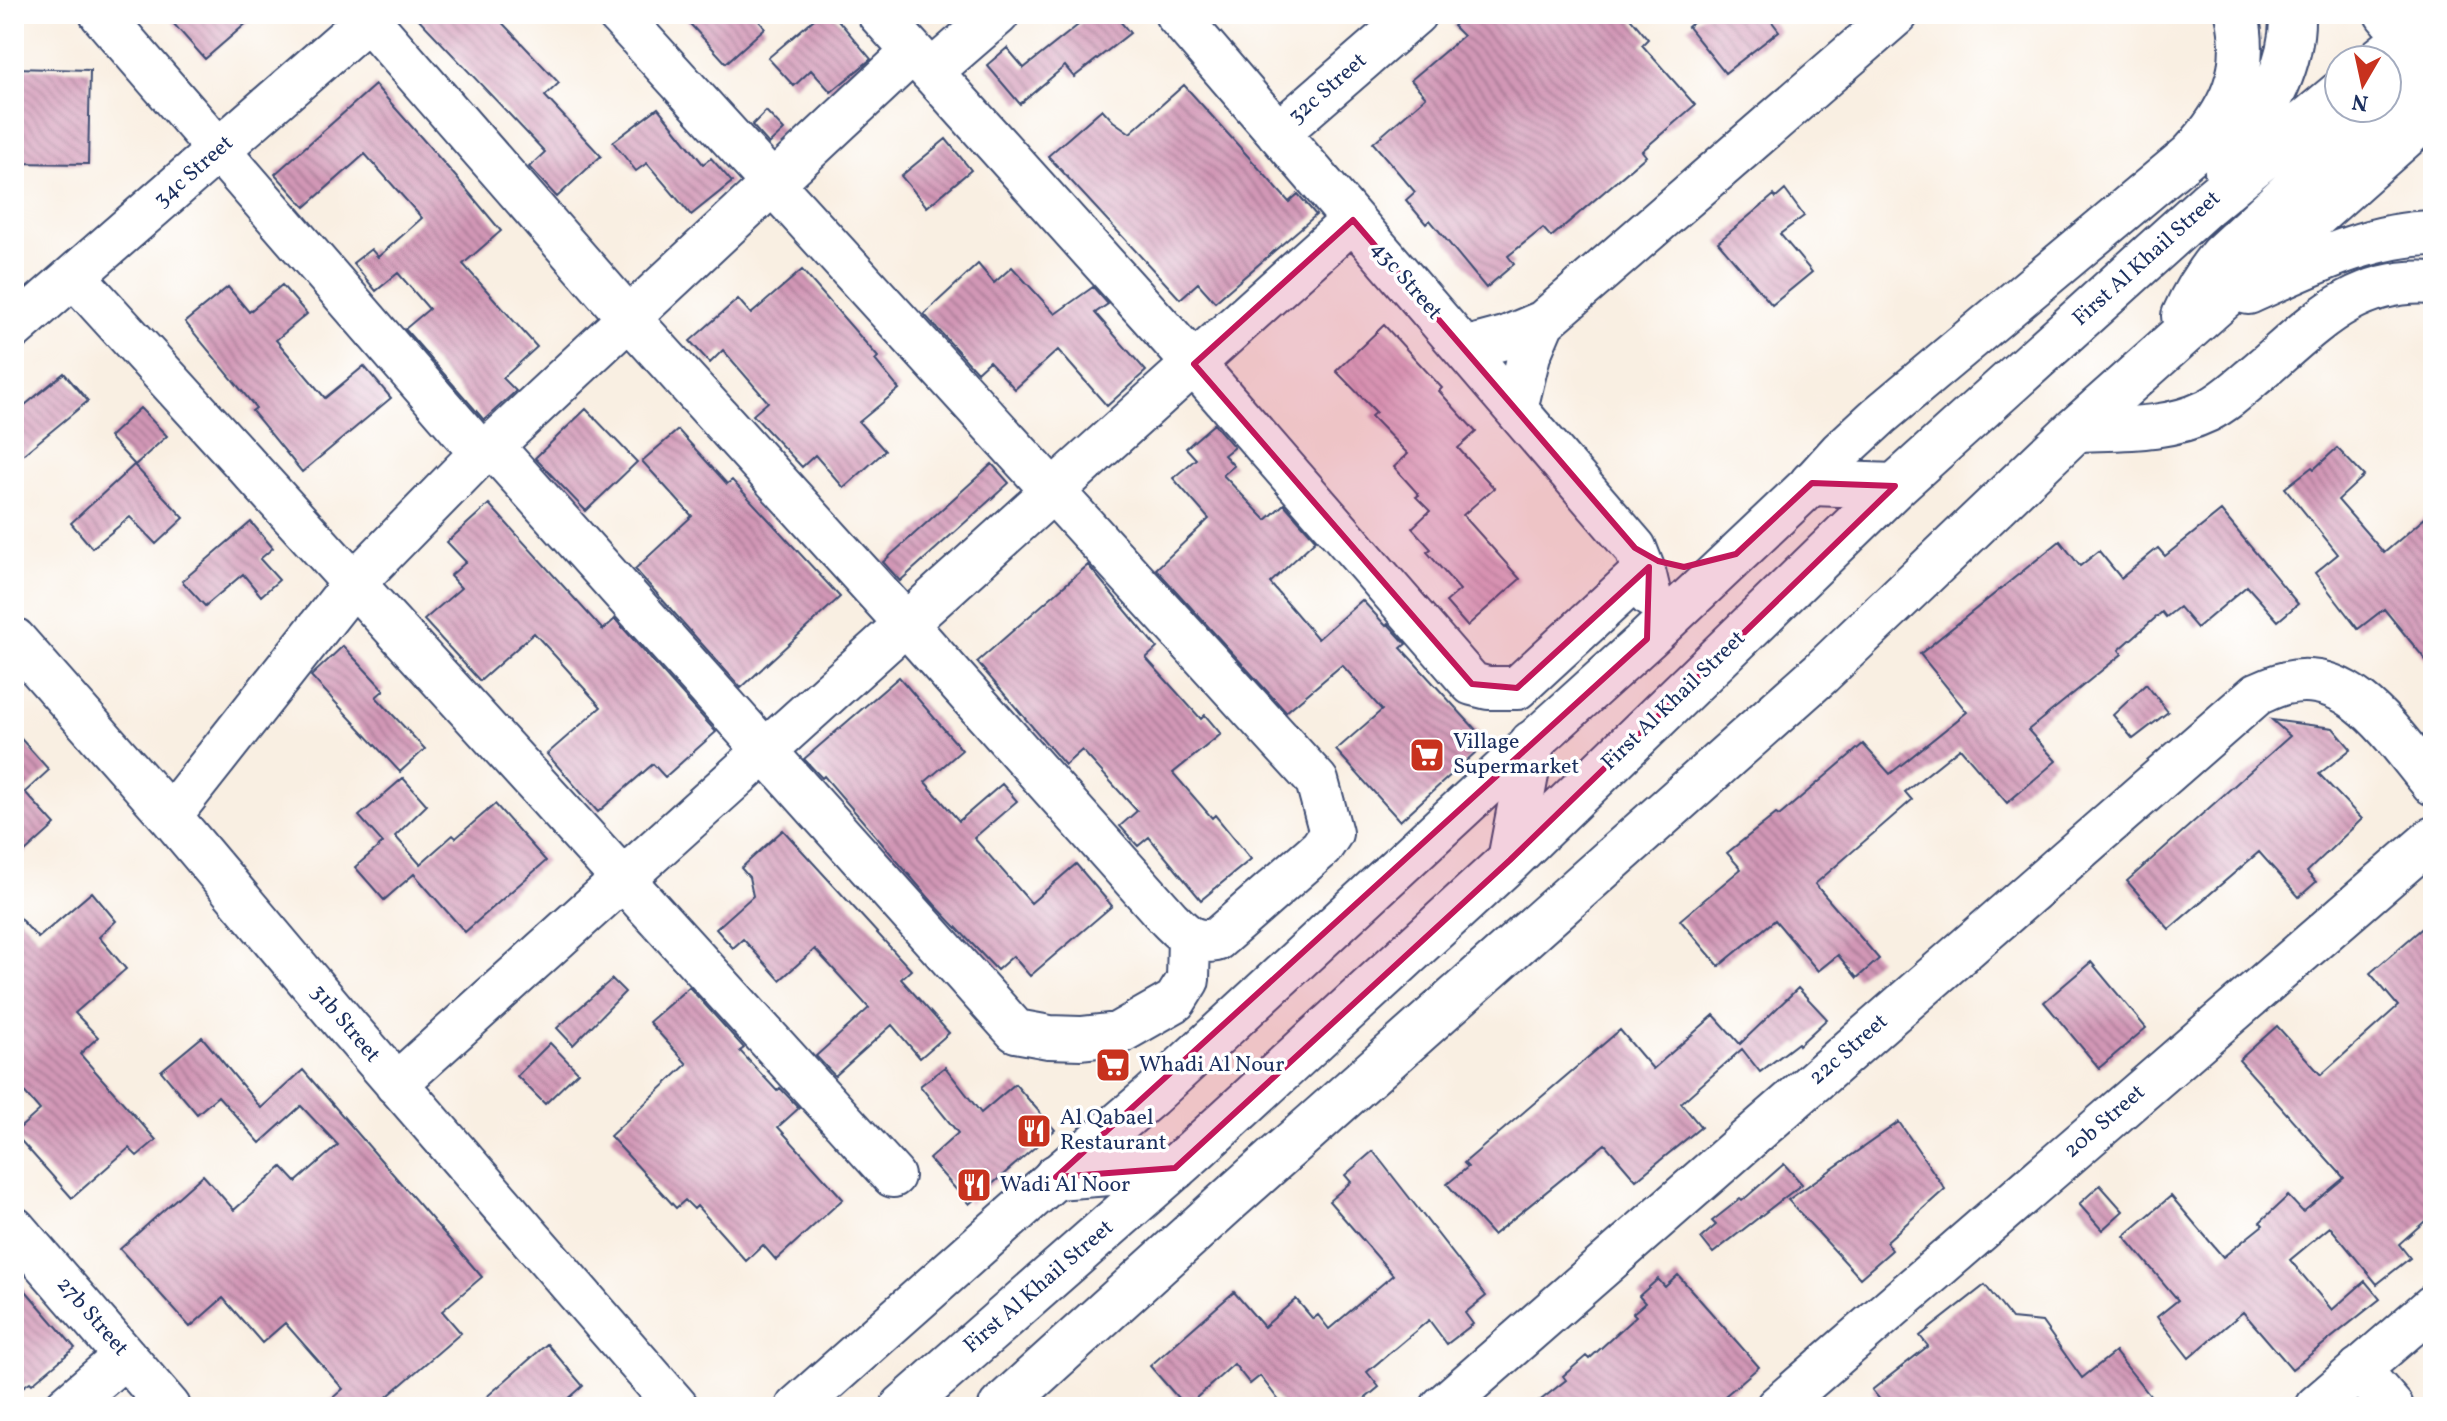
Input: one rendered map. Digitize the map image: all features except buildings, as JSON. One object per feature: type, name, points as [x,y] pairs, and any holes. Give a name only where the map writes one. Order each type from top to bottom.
[{"type":"main road","points":[[2207,204],[2264,112],[2278,83],[2288,53],[2292,14]]},
{"type":"main road","points":[[2403,71],[2420,38]]},
{"type":"main road","name":"First Al Khail Street","points":[[903,1407],[1175,1168],[1510,860],[1895,486],[2207,204],[2323,107]]},
{"type":"main road","points":[[1001,1407],[1821,673],[2075,430],[2433,111]]},
{"type":"main road","points":[[2179,337],[2193,294],[2221,256],[2364,124]]},
{"type":"main road","points":[[2212,307],[2371,241],[2414,233],[2433,233]]},
{"type":"main road","points":[[1812,483],[1895,486]]},
{"type":"main road","points":[[1510,860],[1532,743]]},
{"type":"main road","points":[[1056,1177],[1175,1168]]},
{"type":"street","points":[[101,14],[486,449],[766,751],[1016,1031],[1049,1037],[1081,1038],[1117,1034],[1175,1001],[1188,980],[1189,938]]},
{"type":"street","points":[[371,16],[628,317],[1169,919],[1189,938],[1204,942],[1216,940],[1321,848],[1331,833],[1317,781],[618,14]]},
{"type":"street","points":[[879,14],[1194,364],[1472,684],[1488,688],[1517,688],[1640,560]]},
{"type":"street","points":[[170,816],[354,583],[486,449],[772,183],[922,62],[998,14]]},
{"type":"street","name":"43c Street","points":[[1176,14],[1516,409],[1640,560],[1684,567],[1711,564],[1736,554]]},
{"type":"street","name":"32c Street","points":[[1278,133],[1415,14]]},
{"type":"street","points":[[1464,349],[1505,338],[1543,322],[1897,14]]},
{"type":"street","points":[[797,1407],[1151,1096],[1647,639],[1879,416],[2191,154],[2212,132],[2228,106],[2239,77],[2242,47],[2237,14]]},
{"type":"street","name":"34c Street","points":[[14,328],[371,16]]},
{"type":"street","points":[[396,1084],[1353,220]]},
{"type":"street","points":[[74,276],[893,1176]]},
{"type":"street","points":[[2075,430],[2163,425],[2204,413],[2223,402],[2336,308],[2359,294],[2383,285],[2409,281],[2433,283]]},
{"type":"street","points":[[1516,409],[1529,355],[1543,322]]},
{"type":"street","points":[[1640,560],[1651,605],[1647,639]]},
{"type":"street","name":"31b Street","points":[[14,639],[170,816],[396,1084],[677,1407]]},
{"type":"street","name":"22c Street","points":[[1442,1407],[2257,694],[2288,682],[2319,682],[2349,692],[2373,713],[2433,784]]},
{"type":"street","name":"20b Street","points":[[1777,1407],[2433,838]]},
{"type":"street","name":"27b Street","points":[[14,1228],[169,1407]]},
{"type":"street","points":[[2316,1407],[2433,1306]]},
{"type":"street","points":[[66,1407],[125,1356]]},
{"type":"street","points":[[2359,1369],[2392,1407]]},
{"type":"highlighted area","points":[[1353,220],[1635,548],[1658,561],[1684,567],[1736,554],[1812,483],[1895,486],[1510,860],[1175,1168],[1056,1177],[1647,639],[1649,567],[1517,688],[1472,684],[1194,364]]},
{"type":"place","name":"Village Supermarket","points":[[1427,755]]},
{"type":"place","name":"Whadi Al Nour","points":[[1113,1065]]},
{"type":"place","name":"Al Qabael Restaurant","points":[[1034,1131]]},
{"type":"place","name":"Wadi Al Noor","points":[[974,1185]]}]
